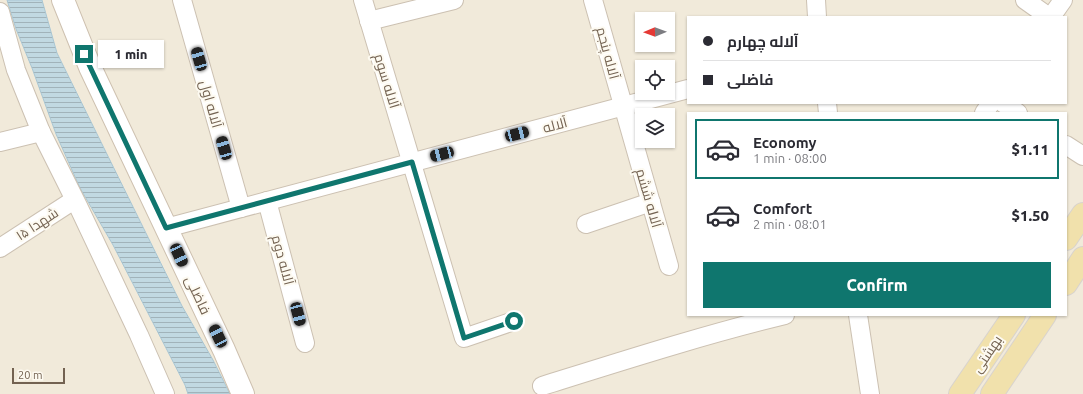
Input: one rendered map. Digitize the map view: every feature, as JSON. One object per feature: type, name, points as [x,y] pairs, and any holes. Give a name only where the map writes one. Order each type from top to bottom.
[{"type":"main road","name":"فاضلی","points":[[63,0],[90,67],[224,350],[243,394]]},
{"type":"main road","points":[[1067,238],[1083,214]]},
{"type":"main road","points":[[1067,282],[1083,258]]},
{"type":"main road","name":"بهشتی","points":[[960,394],[1013,316]]},
{"type":"main road","points":[[992,394],[1044,316]]},
{"type":"street","name":"آلاله اول","points":[[182,0],[241,208]]},
{"type":"street","name":"آلاله سوم","points":[[363,0],[464,338],[514,321]]},
{"type":"street","points":[[369,20],[454,0]]},
{"type":"street","name":"آلاله پنجم","points":[[594,0],[623,107]]},
{"type":"street","points":[[816,0],[817,16]]},
{"type":"street","points":[[1025,0],[1049,16]]},
{"type":"street","points":[[1051,16],[1063,0]]},
{"type":"street","points":[[0,12],[7,68],[74,200],[139,334],[165,394]]},
{"type":"street","name":"آلاله","points":[[166,228],[687,89]]},
{"type":"street","points":[[1004,104],[1016,112]]},
{"type":"street","name":"آلاله ششم","points":[[623,107],[669,266]]},
{"type":"street","points":[[0,142],[40,132]]},
{"type":"street","points":[[1067,145],[1083,156]]},
{"type":"street","name":"شهدا ۱۵","points":[[0,248],[74,200]]},
{"type":"street","name":"آلاله دوم","points":[[267,201],[305,343]]},
{"type":"street","points":[[586,224],[651,202]]},
{"type":"street","points":[[542,386],[635,357],[781,316]]},
{"type":"street","points":[[858,316],[870,394]]},
{"type":"shaded area","points":[[0,0],[1083,0],[1083,394],[0,394]]},
{"type":"water","points":[[7,0],[42,0],[57,53],[182,306],[213,360],[230,394],[188,394],[185,385],[113,245],[80,188],[56,134],[16,29]]},
{"type":"route","points":[[84,54],[166,228],[412,162],[464,338],[514,321]]}]
